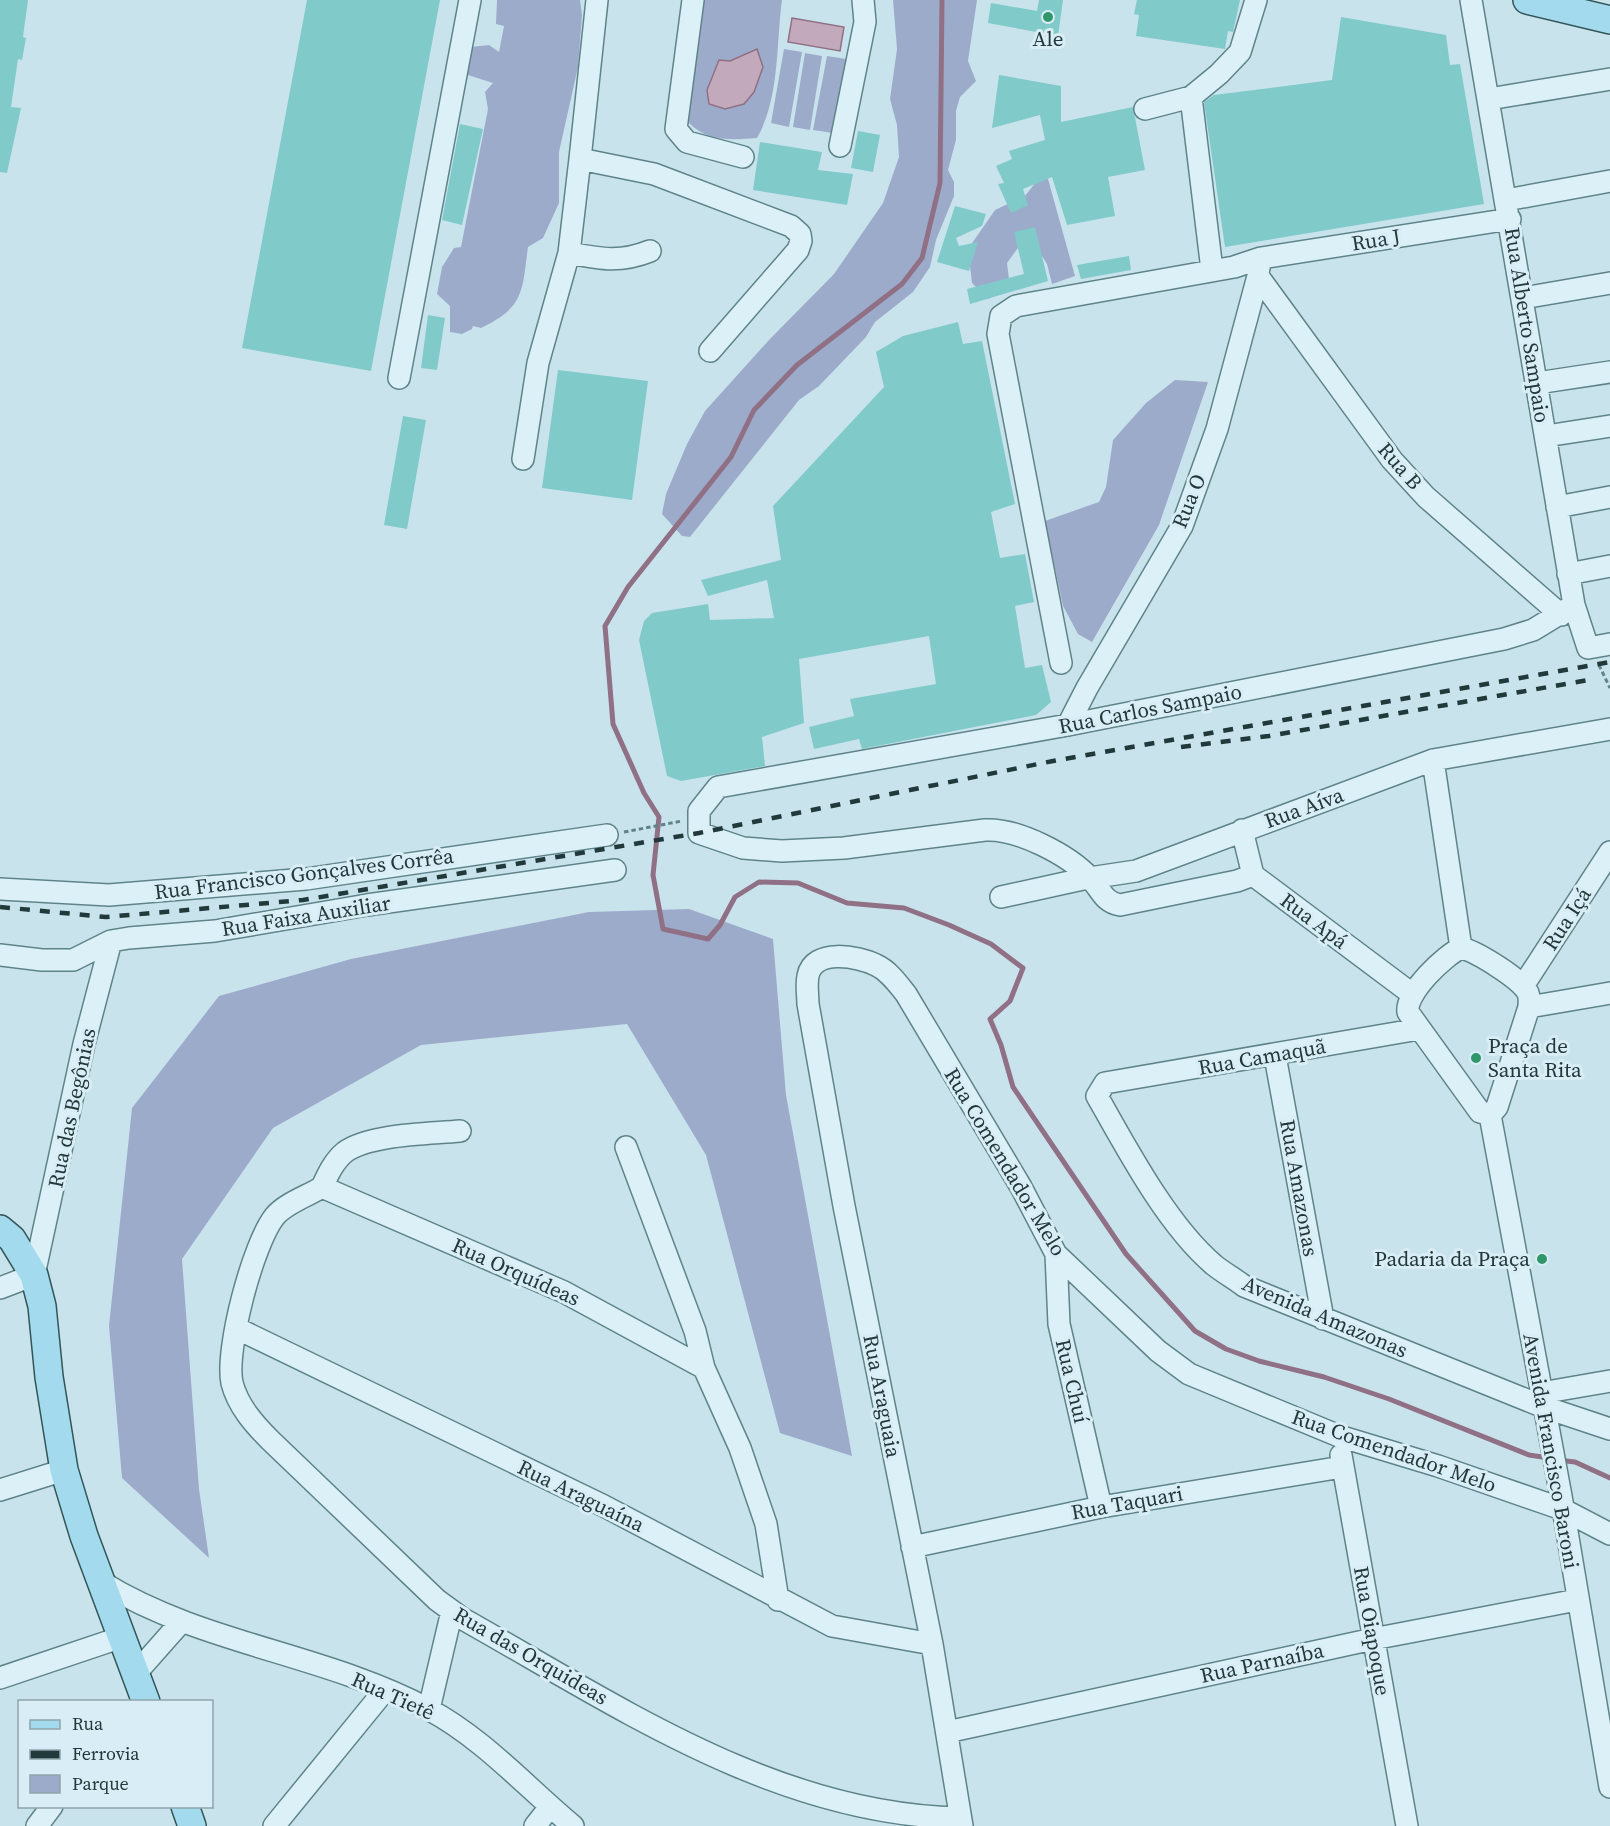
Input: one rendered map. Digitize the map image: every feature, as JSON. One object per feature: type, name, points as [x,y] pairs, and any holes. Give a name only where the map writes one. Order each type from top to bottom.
[{"type":"main road","points":[[1527,0],[1610,20]]},
{"type":"main road","points":[[0,1229],[12,1239],[34,1275],[42,1306],[49,1377],[64,1470],[77,1515],[140,1692]]},
{"type":"main road","points":[[186,1808],[192,1826]]},
{"type":"street","points":[[399,378],[470,0]]},
{"type":"street","points":[[523,459],[538,363],[569,254],[597,0]]},
{"type":"street","points":[[693,0],[676,129],[687,142],[743,157]]},
{"type":"street","points":[[840,146],[865,22],[863,0]]},
{"type":"street","points":[[1145,110],[1191,97],[1219,74],[1240,52],[1256,0]]},
{"type":"street","name":"Rua Alberto Sampaio","points":[[1471,0],[1568,573],[1568,610],[1588,648]]},
{"type":"street","points":[[1489,99],[1610,79]]},
{"type":"street","points":[[1191,97],[1212,270]]},
{"type":"street","points":[[580,159],[654,174],[790,226],[800,234],[801,241],[798,250],[710,351]]},
{"type":"street","name":"Rua J","points":[[1061,663],[998,334],[1001,315],[1016,306],[1212,270],[1262,276],[1610,181]]},
{"type":"street","points":[[569,254],[611,260],[630,259],[651,251]]},
{"type":"street","name":"Rua B","points":[[1262,276],[1392,460],[1426,496],[1568,610]]},
{"type":"street","name":"Rua O","points":[[1068,725],[1087,688],[1182,526],[1217,429],[1262,276]]},
{"type":"street","points":[[1522,298],[1610,283]]},
{"type":"street","points":[[1537,383],[1610,372]]},
{"type":"street","points":[[1546,436],[1610,426]]},
{"type":"street","points":[[1557,507],[1610,497]]},
{"type":"street","points":[[1568,573],[1610,566]]},
{"type":"street","name":"Rua Carlos Sampaio","points":[[699,818],[699,811],[718,787],[1068,725],[1504,639],[1533,630],[1568,610]]},
{"type":"street","points":[[1588,648],[1610,645]]},
{"type":"street","name":"Rua Aíva","points":[[1001,897],[1090,878],[1136,871],[1433,760],[1610,729]]},
{"type":"street","points":[[1433,760],[1461,948]]},
{"type":"street","points":[[699,818],[699,833],[743,848],[783,851],[844,848],[995,830],[1033,842],[1090,878],[1107,900],[1120,904],[1237,881],[1253,875],[1242,830]]},
{"type":"street","name":"Rua Francisco Gonçalves Corrêa","points":[[0,889],[109,895],[295,880],[608,835]]},
{"type":"street","name":"Rua Içá","points":[[1523,986],[1610,852]]},
{"type":"street","name":"Rua Faixa Auxiliar","points":[[0,955],[42,960],[73,960],[116,934],[215,931],[367,905],[615,870]]},
{"type":"street","name":"Rua Apá","points":[[1253,875],[1412,994]]},
{"type":"street","name":"Rua das Begônias","points":[[34,1275],[84,1044],[116,934]]},
{"type":"street","points":[[1461,948],[1472,951],[1523,986],[1529,997],[1529,1007],[1497,1107],[1490,1115],[1480,1112],[1419,1029],[1408,1012],[1408,1002],[1412,994],[1446,958],[1461,948]]},
{"type":"street","name":"Rua Comendador Melo","points":[[813,966],[821,960],[839,956],[858,959],[878,966],[893,978],[906,994],[1021,1187],[1056,1254],[1158,1351],[1189,1374],[1339,1436],[1562,1503],[1610,1534]]},
{"type":"street","name":"Rua Araguaia","points":[[813,966],[808,976],[808,1004],[844,1206],[932,1644],[961,1822]]},
{"type":"street","points":[[1529,1007],[1610,993]]},
{"type":"street","name":"Rua Camaquã","points":[[1105,1083],[1275,1056],[1419,1029]]},
{"type":"street","name":"Rua Amazonas","points":[[1275,1056],[1323,1319]]},
{"type":"street","name":"Avenida Amazonas","points":[[1105,1083],[1097,1096],[1140,1172],[1186,1234],[1214,1264],[1245,1286],[1544,1408],[1610,1429]]},
{"type":"street","name":"Avenida Francisco Baroni","points":[[1490,1115],[1562,1503],[1610,1787]]},
{"type":"street","points":[[322,1187],[337,1161],[354,1147],[375,1141],[460,1131]]},
{"type":"street","points":[[626,1147],[695,1330],[704,1368],[740,1448],[766,1524],[778,1600]]},
{"type":"street","name":"Rua das Orquideas","points":[[322,1187],[285,1207],[275,1216],[251,1266],[236,1328],[232,1358],[233,1385],[254,1423],[377,1544],[452,1611],[649,1725],[752,1772],[808,1794],[916,1818],[961,1822]]},
{"type":"street","name":"Rua Orquídeas","points":[[322,1187],[564,1292],[704,1368]]},
{"type":"street","name":"Rua Chuí","points":[[1056,1254],[1059,1324],[1101,1507]]},
{"type":"street","points":[[0,1288],[34,1275]]},
{"type":"street","name":"Rua Araguaína","points":[[236,1328],[604,1506],[778,1600],[832,1626],[932,1644]]},
{"type":"street","points":[[1544,1408],[1610,1381]]},
{"type":"street","name":"Rua Oiapoque","points":[[1339,1436],[1342,1467],[1407,1826]]},
{"type":"street","name":"Rua Taquari","points":[[912,1547],[1101,1507],[1342,1467]]},
{"type":"street","points":[[0,1490],[64,1470]]},
{"type":"street","name":"Rua Tietê","points":[[103,1583],[122,1595],[182,1621],[337,1671],[429,1710],[480,1743],[573,1826]]},
{"type":"street","name":"Rua Parnaíba","points":[[947,1732],[1373,1639],[1577,1600]]},
{"type":"street","points":[[429,1710],[452,1611]]},
{"type":"street","points":[[140,1692],[182,1621]]},
{"type":"street","points":[[0,1678],[122,1637]]},
{"type":"street","points":[[274,1826],[385,1690]]},
{"type":"street","points":[[535,1826],[550,1807]]},
{"type":"street","points":[[37,1826],[50,1808]]},
{"type":"path","points":[[1588,648],[1610,688]]},
{"type":"path","points":[[643,828],[699,818]]},
{"type":"green space","points":[[497,0],[580,0],[582,15],[578,67],[559,152],[559,203],[543,238],[528,247],[519,296],[506,313],[481,328],[473,326],[472,329],[462,334],[450,332],[450,306],[437,294],[442,267],[454,248],[461,247],[488,109],[485,92],[493,83],[468,75],[464,64],[471,47],[489,45],[499,52],[504,26],[496,24]]},
{"type":"green space","points":[[701,0],[782,0],[776,70],[770,106],[757,138],[712,137],[689,123],[689,89]]},
{"type":"green space","points":[[893,0],[977,0],[968,61],[976,81],[960,97],[956,111],[956,140],[948,170],[954,182],[954,196],[936,240],[930,267],[913,292],[875,322],[866,337],[819,386],[799,400],[690,537],[682,536],[662,514],[666,494],[687,444],[705,411],[769,340],[834,274],[883,203],[899,157],[897,125],[890,99],[897,49]]},
{"type":"green space","points":[[784,49],[802,52],[789,127],[771,123]]},
{"type":"green space","points":[[805,53],[822,56],[810,130],[793,127]]},
{"type":"green space","points":[[827,56],[846,59],[833,133],[813,130]]},
{"type":"green space","points":[[1039,178],[1048,179],[1075,276],[1052,284],[1047,264],[1028,234],[1007,263],[1010,287],[988,299],[972,283],[968,249],[995,210],[1025,196]]},
{"type":"green space","points":[[1175,380],[1208,382],[1159,525],[1092,642],[1078,634],[1063,606],[1045,521],[1099,502],[1106,487],[1113,440],[1146,403]]},
{"type":"green space","points":[[689,909],[773,939],[786,1095],[852,1456],[780,1433],[706,1155],[627,1024],[421,1045],[273,1128],[182,1259],[199,1489],[209,1558],[122,1478],[109,1326],[132,1108],[219,996],[351,959],[589,912]]},
{"type":"shaded area","points":[[792,18],[844,27],[840,51],[788,42]]},
{"type":"shaded area","points":[[757,49],[763,67],[754,92],[744,104],[725,109],[709,104],[707,90],[719,60],[730,61]]},
{"type":"building","points":[[0,0],[28,0],[23,37],[26,38],[22,60],[18,59],[11,107],[21,108],[7,173],[0,172]]},
{"type":"building","points":[[307,0],[440,0],[371,371],[242,348]]},
{"type":"building","points":[[1039,0],[1063,0],[1058,36],[988,23],[991,3],[1037,11]]},
{"type":"building","points":[[1137,0],[1240,0],[1233,32],[1228,31],[1225,49],[1136,36],[1139,15],[1134,14]]},
{"type":"building","points":[[1341,17],[1446,35],[1450,65],[1460,64],[1484,204],[1225,247],[1204,102],[1214,95],[1332,80]]},
{"type":"building","points":[[999,75],[1061,86],[1061,122],[1133,107],[1145,170],[1108,177],[1115,216],[1067,225],[1052,177],[1023,189],[1028,205],[1011,213],[998,184],[1004,183],[996,166],[1012,159],[1009,151],[1045,140],[1040,115],[992,128]]},
{"type":"building","points":[[460,124],[483,129],[462,225],[442,220]]},
{"type":"building","points":[[858,131],[880,135],[873,172],[851,168]]},
{"type":"building","points":[[760,142],[822,152],[818,170],[853,174],[847,205],[753,190]]},
{"type":"building","points":[[955,206],[986,214],[982,226],[956,238],[959,246],[978,242],[969,271],[937,262]]},
{"type":"building","points":[[1035,227],[1048,281],[970,304],[967,289],[1024,274],[1014,232]]},
{"type":"building","points":[[1129,256],[1131,270],[1081,279],[1077,265]]},
{"type":"building","points":[[428,315],[445,318],[437,370],[421,368]]},
{"type":"building","points":[[958,322],[963,344],[982,341],[1015,504],[991,512],[1000,558],[1025,554],[1034,602],[1015,606],[1025,668],[1042,665],[1051,702],[1036,715],[862,749],[859,739],[814,749],[809,727],[854,716],[850,699],[936,684],[929,636],[799,659],[804,723],[762,737],[765,766],[681,781],[667,776],[639,640],[644,621],[652,613],[708,604],[710,620],[774,618],[767,580],[708,596],[701,580],[781,560],[773,506],[884,387],[876,352],[903,336]]},
{"type":"building","points":[[558,370],[648,381],[632,500],[542,488]]},
{"type":"building","points":[[403,416],[426,420],[407,529],[384,525]]},
{"type":"waterway","points":[[942,0],[940,183],[922,258],[902,284],[797,365],[754,410],[731,457],[628,587],[605,626],[613,724],[644,793],[659,817],[653,875],[663,929],[708,939],[720,925],[735,897],[759,882],[798,883],[847,903],[904,908],[991,944],[1023,968],[1010,1001],[990,1019],[1001,1045],[1013,1087],[1126,1254],[1195,1331],[1226,1349],[1259,1361],[1324,1377],[1389,1399],[1529,1455],[1549,1458]]},
{"type":"waterway","points":[[1558,1460],[1575,1462],[1610,1478]]},
{"type":"railway","points":[[0,907],[106,917],[303,900],[699,833],[1053,761],[1610,662]]},
{"type":"railway","points":[[1181,747],[1269,736],[1594,679]]},
{"type":"place","name":"Ale","points":[[1048,17]]},
{"type":"place","name":"Praça de Santa Rita","points":[[1476,1058]]},
{"type":"place","name":"Padaria da Praça","points":[[1542,1259]]}]
